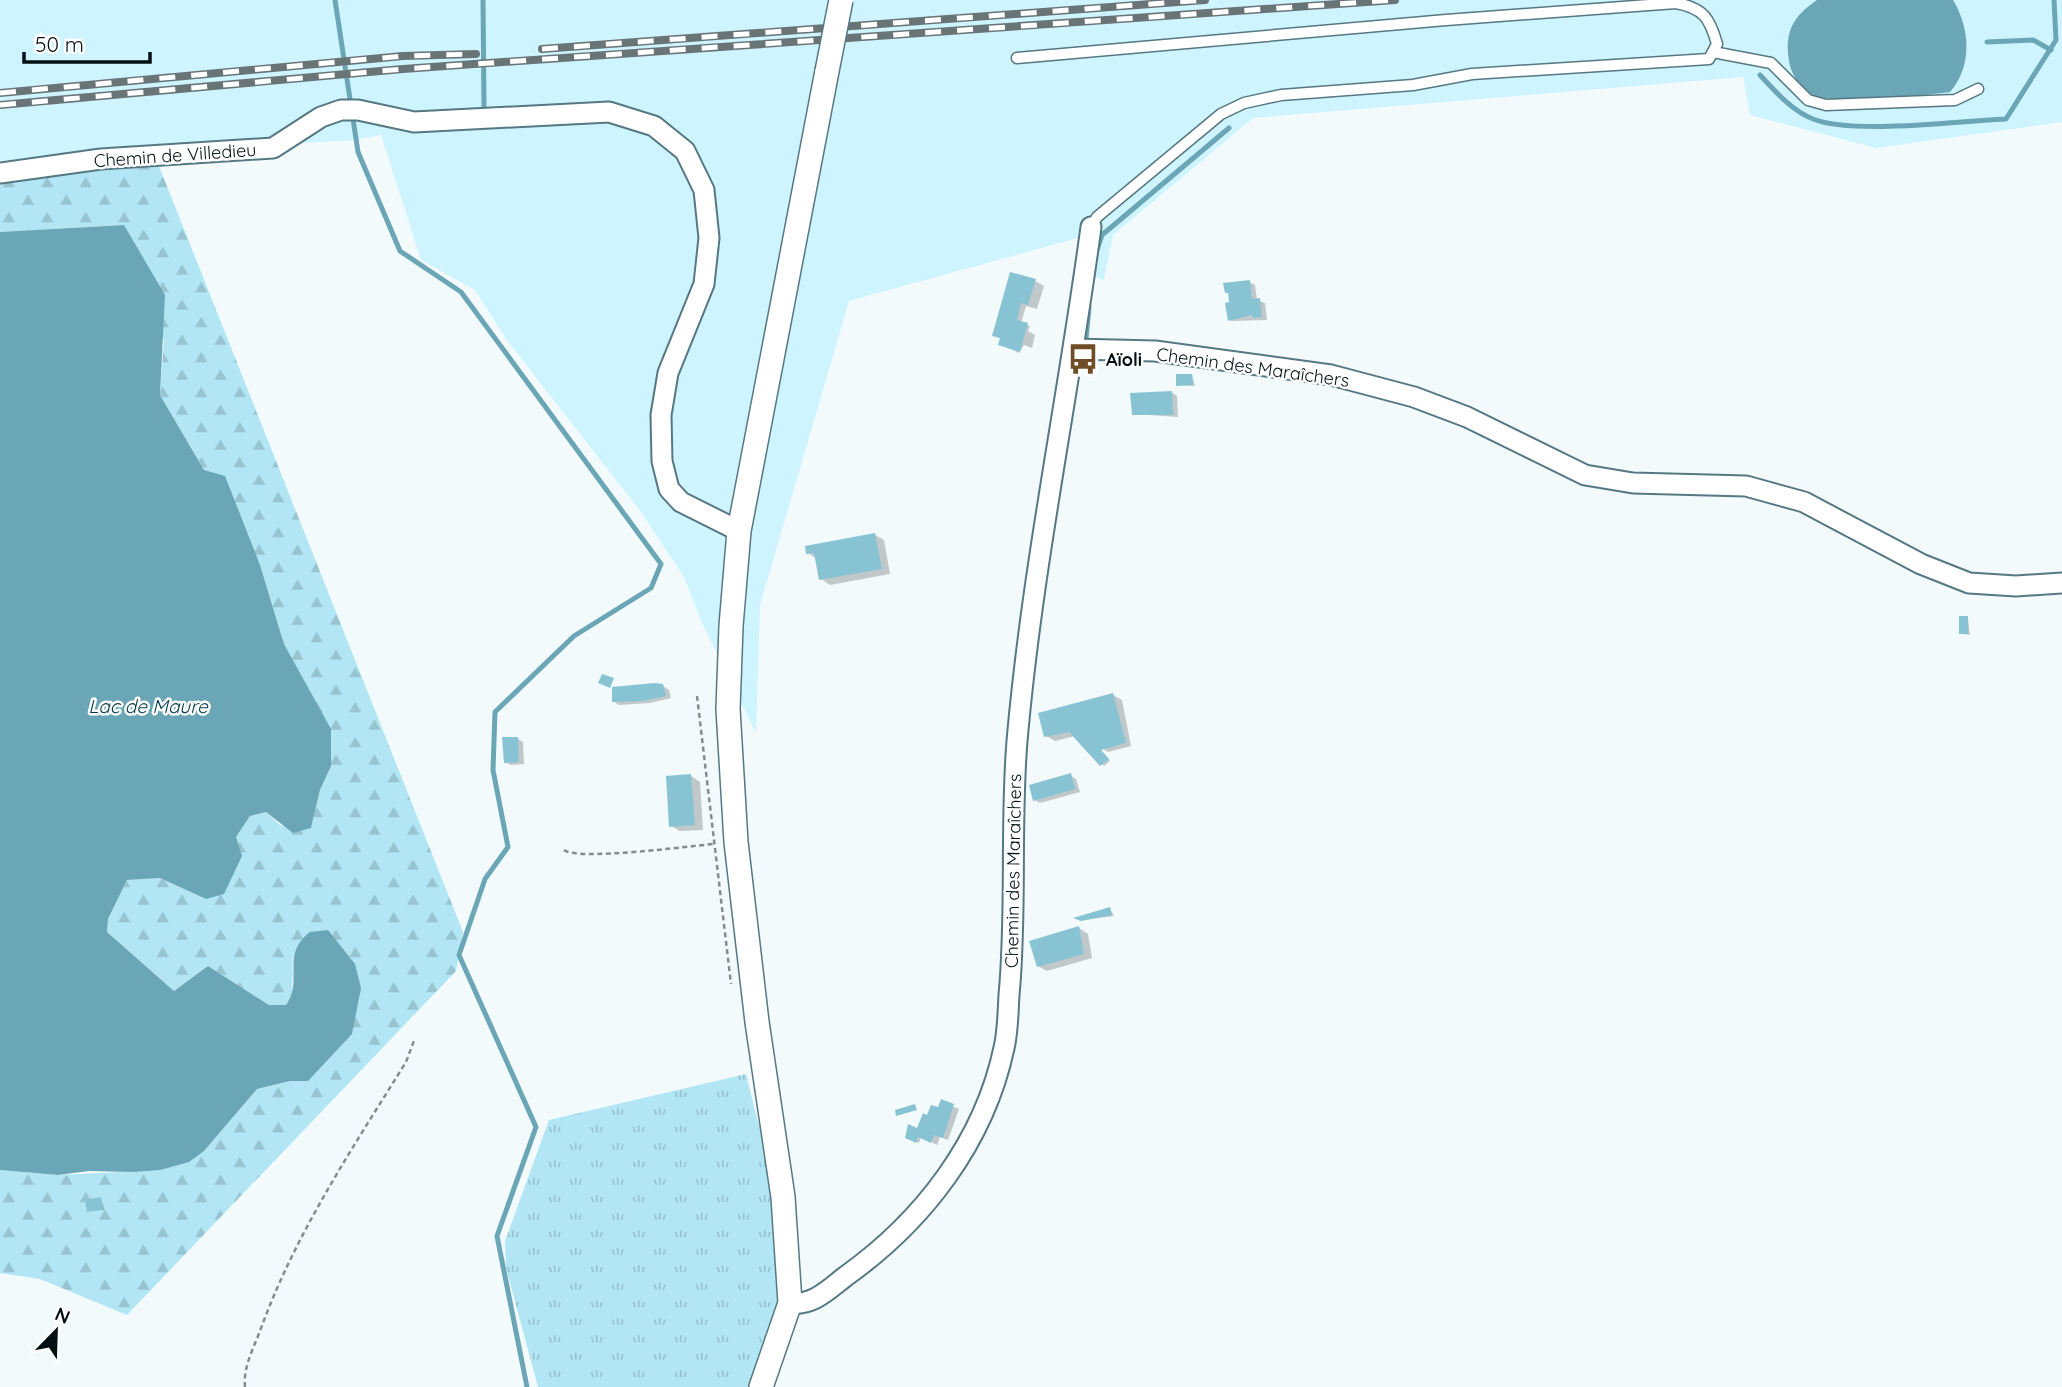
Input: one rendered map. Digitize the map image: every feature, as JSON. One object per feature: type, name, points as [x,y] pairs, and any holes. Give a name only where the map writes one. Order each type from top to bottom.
[{"type":"street","points":[[761,1387],[790,1303],[783,1197],[757,1022],[736,842],[728,709],[739,531],[841,0]]},
{"type":"street","name":"Chemin de Villedieu","points":[[0,173],[100,159],[272,148],[321,117],[350,110],[414,122],[609,112],[654,126],[685,151],[704,190],[709,238],[704,284],[668,373],[662,415],[662,460],[669,489],[681,502],[739,531]]},
{"type":"street","name":"Chemin des Maraîchers","points":[[790,1303],[810,1302],[866,1262],[920,1212],[955,1166],[989,1097],[1004,1047],[1013,954],[1018,732],[1053,460],[1074,348],[1091,227]]},
{"type":"street","name":"Chemin des Maraîchers","points":[[1074,348],[1154,351],[1331,375],[1414,397],[1457,413],[1586,475],[1633,482],[1746,486],[1804,502],[1921,564],[1969,583],[2016,586],[2062,583]]},
{"type":"lane","points":[[1017,58],[1446,20],[1676,4],[1692,6],[1710,21],[1717,44],[1709,59],[1472,74],[1413,85],[1281,95],[1244,103],[1221,114],[1097,217],[1091,227]]},
{"type":"lane","points":[[1713,52],[1772,63],[1808,100],[1826,105],[1955,100],[1978,89]]},
{"type":"path","points":[[564,850],[570,854],[602,853],[714,844]]},
{"type":"path","points":[[245,1387],[244,1375],[266,1315],[308,1220],[406,1062],[415,1038]]},
{"type":"shaded area","points":[[0,0],[2062,0],[2062,122],[1876,148],[1750,115],[1743,77],[1253,118],[1113,235],[1104,280],[1092,276],[1081,237],[849,301],[760,605],[756,733],[702,623],[684,577],[641,512],[506,339],[475,290],[421,260],[381,135],[354,140],[0,161]]},
{"type":"green space","points":[[155,156],[463,932],[456,971],[127,1315],[40,1279],[0,1273],[0,1170],[58,1175],[160,1170],[204,1151],[257,1089],[290,1081],[308,1081],[293,953],[292,996],[286,1005],[269,1005],[208,966],[174,991],[107,932],[108,919],[127,880],[160,878],[206,899],[236,837],[250,816],[266,812],[281,826],[311,828],[320,790],[331,766],[331,730],[284,644],[260,565],[160,395],[164,340],[124,225],[0,232],[0,179]]},
{"type":"green space","points":[[746,1074],[778,1203],[784,1300],[772,1344],[749,1387],[538,1387],[506,1268],[505,1241],[549,1120]]},
{"type":"water","points":[[1817,0],[1953,0],[1966,35],[1963,71],[1950,92],[1853,100],[1817,96],[1806,91],[1798,83],[1791,69],[1788,44],[1794,22]]},
{"type":"water","name":"Lac de Maure","points":[[124,225],[165,295],[160,395],[204,470],[225,476],[260,565],[284,644],[331,729],[331,766],[320,790],[311,828],[293,833],[266,812],[250,816],[236,837],[242,856],[224,894],[206,899],[160,878],[127,880],[108,919],[107,932],[174,991],[208,966],[269,1005],[286,1005],[293,986],[296,950],[301,941],[310,932],[328,930],[355,964],[361,988],[352,1034],[308,1081],[290,1081],[257,1089],[204,1151],[189,1162],[160,1170],[133,1172],[89,1171],[58,1175],[0,1170],[0,232]]},
{"type":"building","points":[[1010,272],[1036,279],[1028,305],[1021,303],[1017,320],[1028,323],[1020,352],[998,345],[1000,338],[992,336]]},
{"type":"building","points":[[1250,280],[1252,299],[1260,298],[1262,317],[1253,318],[1252,315],[1228,321],[1225,303],[1229,302],[1228,293],[1225,293],[1223,283]]},
{"type":"building","points":[[1176,374],[1192,374],[1193,385],[1176,386]]},
{"type":"building","points":[[1172,391],[1173,415],[1132,415],[1130,393]]},
{"type":"building","points":[[875,533],[882,569],[819,580],[814,553],[806,554],[805,546]]},
{"type":"building","points":[[1959,616],[1968,616],[1968,634],[1959,634]]},
{"type":"building","points":[[602,674],[614,678],[610,688],[598,683]]},
{"type":"building","points":[[663,684],[666,696],[643,701],[612,702],[612,687]]},
{"type":"building","points":[[1113,693],[1126,743],[1101,750],[1109,759],[1100,766],[1069,732],[1044,737],[1038,713]]},
{"type":"building","points":[[502,737],[518,737],[519,762],[504,763]]},
{"type":"building","points":[[1071,773],[1075,789],[1033,801],[1029,785]]},
{"type":"building","points":[[691,774],[695,825],[669,827],[666,776]]},
{"type":"building","points":[[1110,907],[1112,915],[1081,921],[1073,918]]},
{"type":"building","points":[[1079,926],[1084,954],[1037,967],[1029,941]]},
{"type":"building","points":[[941,1099],[954,1104],[943,1138],[934,1135],[931,1143],[918,1137],[916,1143],[905,1138],[908,1124],[917,1128],[923,1113],[927,1115],[931,1105],[938,1107]]},
{"type":"building","points":[[915,1104],[917,1110],[896,1116],[895,1110]]},
{"type":"building","points":[[101,1197],[103,1209],[87,1212],[85,1200]]},
{"type":"waterway","points":[[335,0],[358,152],[400,251],[461,292],[661,564],[651,588],[574,636],[495,712],[493,770],[508,847],[485,879],[459,955],[536,1127],[497,1236],[527,1387]]},
{"type":"waterway","points":[[483,0],[484,107]]},
{"type":"waterway","points":[[1760,75],[1798,111],[1831,124],[1879,127],[2006,119],[2056,40],[2054,0]]},
{"type":"waterway","points":[[1987,42],[2033,40],[2051,50]]},
{"type":"waterway","points":[[1096,253],[1102,235],[1229,128]]},
{"type":"waterway","points":[[1086,339],[1089,307]]},
{"type":"railway","points":[[542,49],[1205,0]]},
{"type":"railway","points":[[0,105],[403,69],[1395,0]]},
{"type":"railway","points":[[0,93],[403,56],[476,54]]},
{"type":"place","name":"Aïoli","points":[[1083,359]]}]
